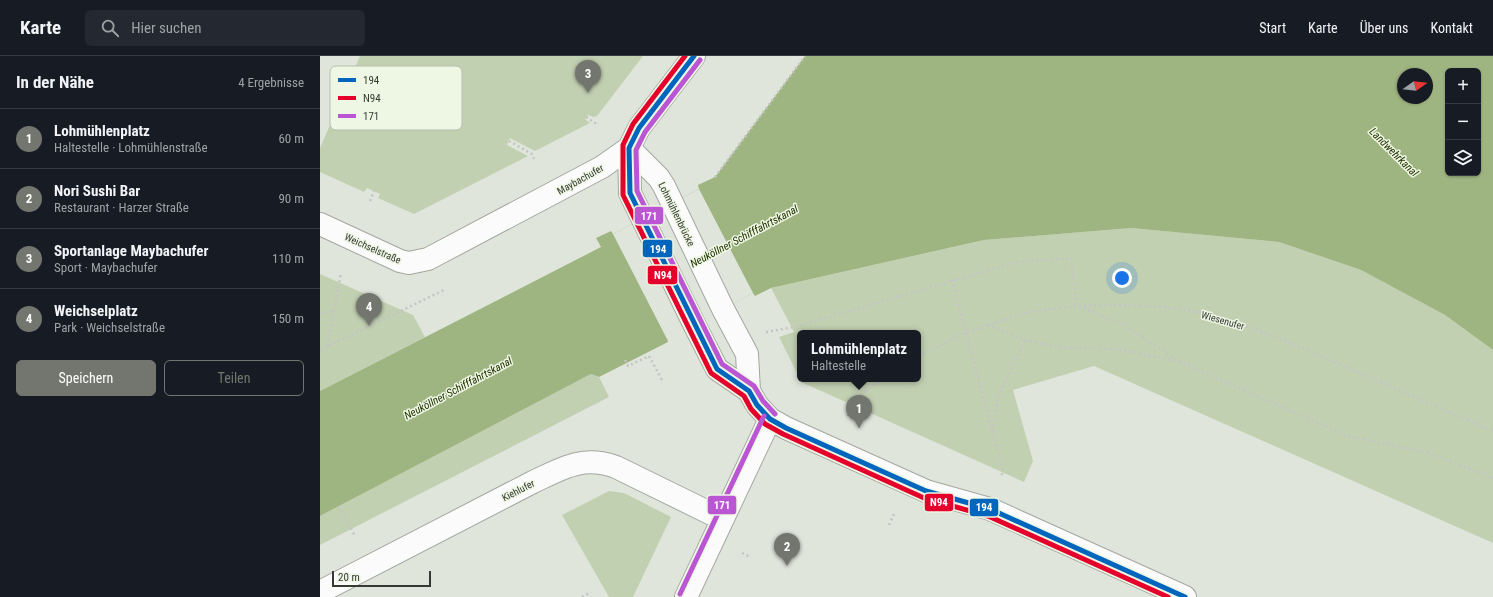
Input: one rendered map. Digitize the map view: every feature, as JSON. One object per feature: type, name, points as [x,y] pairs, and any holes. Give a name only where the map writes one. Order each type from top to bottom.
[{"type":"street","name":"Maybachufer","points":[[428,259],[602,167],[629,148],[639,128],[694,56]]},
{"type":"street","name":"Lohmühlenbrücke","points":[[629,148],[659,178],[723,309],[747,354],[749,391]]},
{"type":"street","points":[[629,148],[630,193],[717,369],[749,391],[757,406],[770,419],[786,428],[926,491],[990,509],[1186,597]]},
{"type":"street","name":"Weichselstraße","points":[[320,224],[400,261],[409,263],[428,259]]},
{"type":"street","points":[[686,597],[770,419]]},
{"type":"street","name":"Kiehlufer","points":[[320,592],[533,482],[569,466],[587,461],[605,463],[722,519]]},
{"type":"path","points":[[715,177],[804,56]]},
{"type":"path","points":[[586,117],[598,126]]},
{"type":"path","points":[[509,141],[532,154],[534,159]]},
{"type":"path","points":[[370,200],[374,191]]},
{"type":"path","points":[[762,332],[794,327],[1018,262],[1071,258],[1077,306],[1122,324],[1178,361],[1348,436],[1429,452],[1493,478]]},
{"type":"path","points":[[327,347],[335,310],[340,273]]},
{"type":"path","points":[[952,280],[1003,471],[1001,477]]},
{"type":"path","points":[[320,350],[444,290]]},
{"type":"path","name":"Wiesenufer","points":[[921,355],[967,332],[1028,312],[1077,306],[1118,305],[1168,307],[1215,315],[1277,337],[1493,431]]},
{"type":"path","points":[[320,314],[335,310]]},
{"type":"path","points":[[986,325],[1025,340],[1064,348],[1117,349],[1178,361]]},
{"type":"path","points":[[993,432],[998,396],[1025,340]]},
{"type":"path","points":[[625,360],[628,366],[649,356],[663,382]]},
{"type":"path","points":[[848,416],[856,402],[877,382]]},
{"type":"path","points":[[859,428],[861,422]]},
{"type":"path","points":[[339,506],[355,536]]},
{"type":"path","points":[[889,525],[895,512]]},
{"type":"path","points":[[742,553],[750,557]]},
{"type":"path","points":[[582,597],[591,592]]},
{"type":"shaded area","points":[[360,56],[643,56],[597,116],[593,117],[588,115],[585,119],[590,123],[535,151],[510,138],[507,145],[528,156],[414,214],[378,198],[380,194],[367,188],[364,192],[320,172],[320,148],[330,125],[330,130],[462,130],[462,66],[356,66]]},
{"type":"shaded area","points":[[1131,228],[1279,242],[1361,270],[1445,315],[1493,350],[1493,543],[1094,366],[1013,390],[1033,461],[1024,482],[801,382],[921,382],[921,330],[797,330],[797,373],[779,337],[794,332],[771,288],[984,240]]},
{"type":"shaded area","points":[[320,274],[413,315],[425,337],[320,391]]},
{"type":"shaded area","points":[[591,374],[599,377],[609,397],[320,545],[320,516]]},
{"type":"shaded area","points":[[609,491],[624,493],[671,517],[633,597],[609,597],[562,515]]},
{"type":"water","points":[[805,56],[1493,56],[1493,350],[1445,315],[1361,270],[1279,242],[1131,228],[984,240],[771,288],[755,296],[753,293],[667,338],[668,342],[599,377],[591,374],[320,516],[320,391],[601,247],[596,238],[611,231],[613,234],[699,189],[698,185],[715,177]]},
{"type":"pier","points":[[699,189],[753,293],[667,339],[613,234]]},
{"type":"transit line","name":"N94","points":[[685,56],[633,124],[623,145],[623,195],[711,373],[744,396],[751,409],[765,424],[783,434],[924,498],[988,516],[1168,597]]},
{"type":"transit line","name":"194","points":[[694,56],[639,128],[629,148],[630,193],[717,369],[749,391],[757,405],[770,419],[786,428],[926,491],[990,509],[1185,597]]},
{"type":"transit line","name":"171","points":[[700,60],[645,132],[636,150],[637,191],[722,364],[754,386],[763,401],[775,414]]},
{"type":"transit line","name":"171","points":[[680,594],[764,416]]},
{"type":"place","name":"Sportanlage Maybachufer","points":[[588,93]]},
{"type":"place","name":"Weichselplatz","points":[[369,326]]},
{"type":"place","name":"Lohmühlenplatz","points":[[859,428]]},
{"type":"place","name":"Nori Sushi Bar","points":[[787,566]]},
{"type":"water label","name":"Landwehrkanal","points":[[1394,152]]},
{"type":"water label","name":"Neuköllner Schifffahrtskanal","points":[[744,236]]},
{"type":"water label","name":"Neuköllner Schifffahrtskanal","points":[[458,388]]}]
